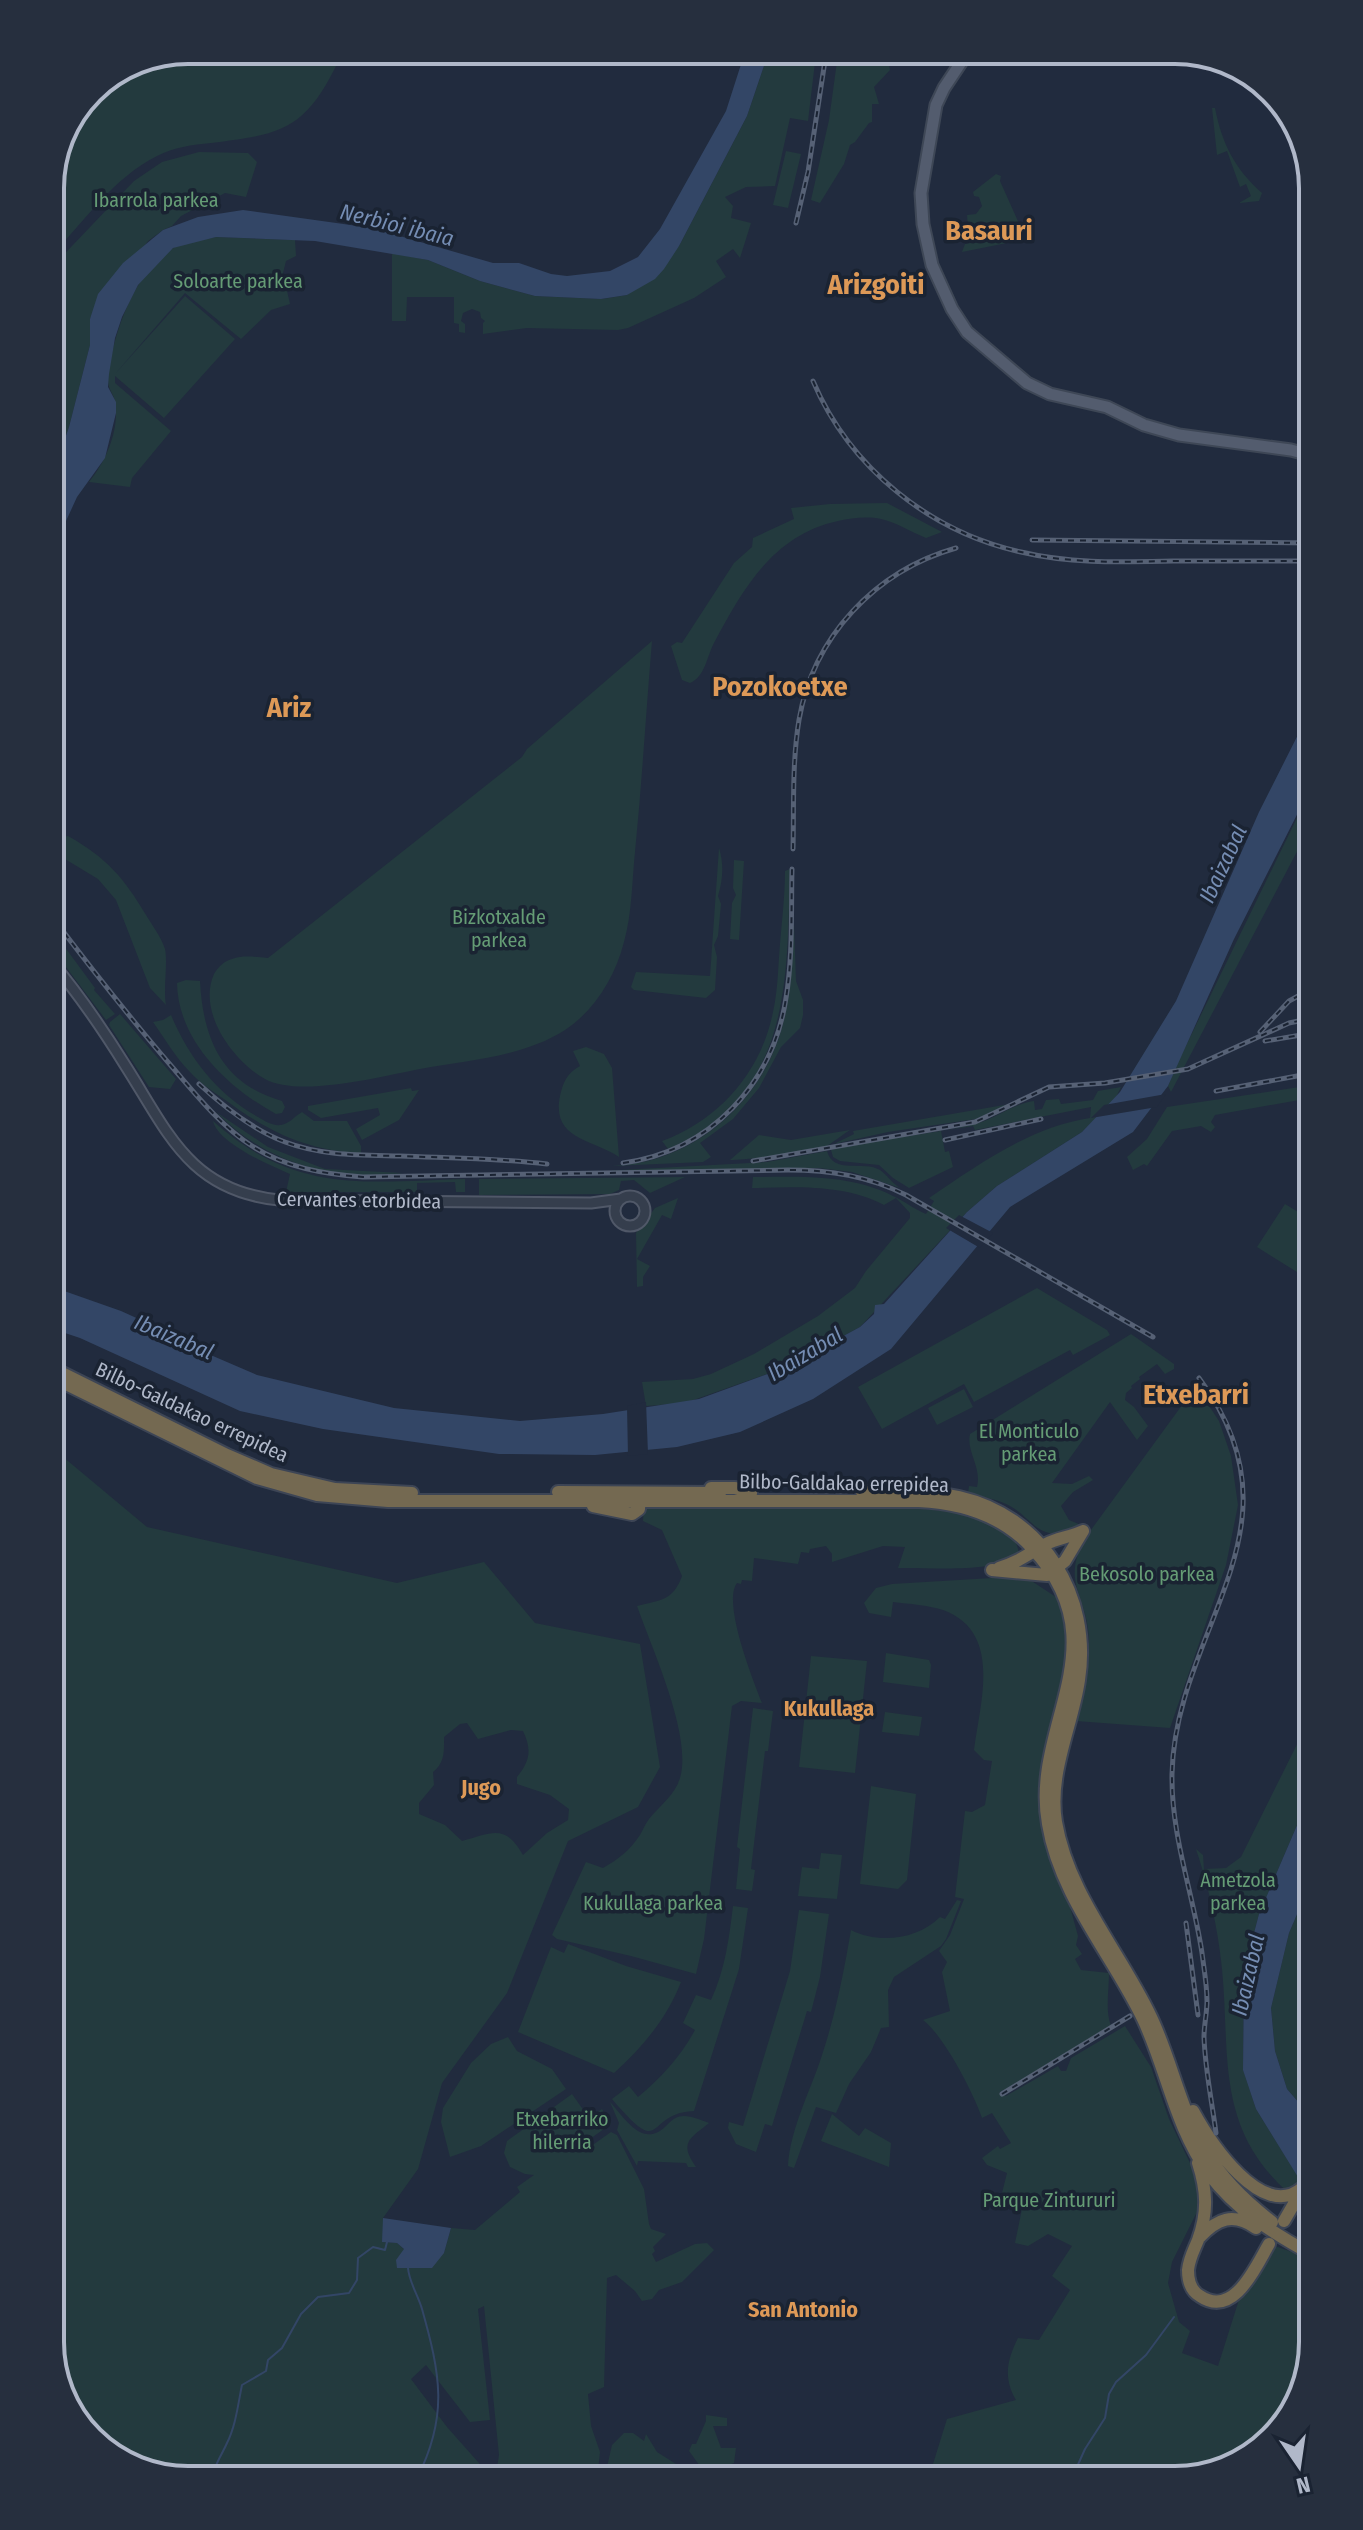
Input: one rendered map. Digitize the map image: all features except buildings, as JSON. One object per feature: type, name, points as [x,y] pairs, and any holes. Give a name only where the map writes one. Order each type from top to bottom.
[{"type":"highway","name":"Bilbo-Galdakao errepidea","points":[[64,1374],[261,1470],[299,1482],[366,1492],[919,1492],[952,1495],[997,1510],[1055,1570],[1081,1629],[1082,1653],[1077,1691],[1056,1777],[1056,1820],[1072,1875],[1145,2005],[1190,2122],[1216,2167],[1257,2211],[1299,2241]]},
{"type":"highway","name":"Bilbo-Galdakao errepidea","points":[[64,1383],[224,1463],[297,1491],[365,1501],[542,1500],[632,1514],[639,1509],[639,1492]]},
{"type":"highway","name":"Bilbo-Galdakao errepidea","points":[[639,1492],[935,1501],[984,1514],[1019,1534],[1025,1545],[1035,1548]]},
{"type":"highway","points":[[1083,1531],[1055,1570],[1042,1576],[992,1570],[1035,1548],[1059,1540],[1083,1531]]},
{"type":"highway","points":[[1032,1575],[1066,1591],[1068,1555],[1066,1547],[1059,1540]]},
{"type":"highway","points":[[1032,1575],[1035,1548]]},
{"type":"highway","name":"Bilbo-Galdakao errepidea","points":[[1066,1591],[1073,1642],[1070,1679],[1047,1776],[1047,1821],[1053,1850],[1063,1877],[1144,2022],[1192,2147],[1209,2173],[1241,2209],[1299,2244]]},
{"type":"highway","points":[[1163,2047],[1173,2059],[1203,2129],[1228,2162],[1261,2192],[1272,2197],[1282,2198],[1299,2191]]},
{"type":"highway","points":[[1192,2147],[1206,2195],[1198,2240],[1190,2256],[1189,2280],[1192,2288],[1199,2296],[1215,2301],[1236,2295],[1269,2244]]},
{"type":"highway","points":[[1284,2221],[1299,2194]]},
{"type":"highway","points":[[1198,2240],[1216,2221],[1232,2218],[1250,2224],[1299,2253]]},
{"type":"main road","points":[[961,64],[936,105],[921,193],[923,224],[932,265],[952,309],[967,332],[1019,377],[1050,394],[1107,407],[1144,425],[1179,435],[1299,452]]},
{"type":"street","name":"Cervantes etorbidea","points":[[64,978],[97,1020],[181,1153],[204,1173],[232,1189],[279,1200],[591,1203],[621,1199]]},
{"type":"street","points":[[628,1196],[638,1198],[644,1207],[644,1216],[638,1223],[627,1225],[619,1220],[615,1211],[621,1199],[628,1196]]},
{"type":"street","name":"Cervantes etorbidea","points":[[591,1203],[615,1211]]},
{"type":"green space","points":[[337,64],[316,100],[290,124],[258,136],[170,150],[141,165],[100,202],[64,242],[64,179],[68,156],[90,112],[106,95],[126,81],[171,65]]},
{"type":"green space","points":[[765,64],[815,64],[808,121],[790,118],[775,186],[746,187],[725,197],[733,206],[731,218],[751,223],[740,258],[733,249],[716,261],[726,277],[694,298],[618,330],[527,328],[483,334],[485,321],[480,312],[472,309],[463,313],[461,321],[465,324],[465,333],[459,332],[459,324],[454,323],[454,297],[407,297],[406,321],[392,321],[392,253],[428,260],[480,281],[535,296],[602,299],[627,295],[679,246],[747,116]]},
{"type":"green space","points":[[837,64],[889,64],[890,70],[874,87],[879,104],[872,104],[872,122],[850,145],[844,164],[820,203],[811,200],[829,120]]},
{"type":"green space","points":[[1212,108],[1215,108],[1231,155],[1244,175],[1262,193],[1259,201],[1239,203],[1251,196],[1246,184],[1240,187],[1227,151],[1217,155]]},
{"type":"green space","points":[[786,151],[801,154],[788,208],[773,205]]},
{"type":"green space","name":"Ibarrola parkea","points":[[199,152],[248,153],[257,162],[246,197],[225,193],[181,216],[172,226],[148,241],[90,319],[90,345],[64,440],[64,254],[134,181],[162,162]]},
{"type":"green space","points":[[996,174],[1001,176],[1000,181],[1026,239],[962,252],[965,244],[982,241],[979,225],[968,227],[967,215],[976,214],[982,206],[973,192]]},
{"type":"green space","name":"Soloarte parkea","points":[[216,237],[295,240],[296,256],[286,261],[283,273],[290,304],[271,310],[241,339],[185,293],[115,374],[185,296],[235,339],[164,418],[115,376],[115,383],[171,431],[132,478],[130,487],[89,482],[106,455],[113,434],[116,412],[108,383],[110,363],[120,325],[137,287],[161,257],[175,247]]},
{"type":"green space","points":[[887,503],[942,532],[926,538],[887,520],[860,518],[815,528],[795,538],[762,567],[749,584],[714,643],[699,676],[690,683],[682,680],[671,646],[682,643],[734,563],[752,547],[753,538],[794,519],[791,508]]},
{"type":"green space","name":"Bizkotxalde parkea","points":[[652,641],[629,920],[615,968],[586,1013],[549,1039],[513,1052],[341,1084],[280,1084],[265,1079],[241,1060],[221,1034],[210,1004],[210,989],[219,967],[236,958],[268,958],[522,757],[527,749]]},
{"type":"green space","points":[[1299,814],[1299,848],[1171,1092],[1168,1086]]},
{"type":"green space","points":[[68,836],[94,852],[113,870],[130,890],[159,936],[166,955],[166,1005],[150,988],[116,900],[98,879],[64,858],[64,837]]},
{"type":"green space","points":[[719,848],[722,872],[718,896],[721,904],[718,936],[714,945],[717,957],[715,990],[706,998],[634,990],[631,987],[636,972],[710,976]]},
{"type":"green space","points":[[734,860],[744,861],[739,940],[730,939],[732,903],[736,895],[733,888]]},
{"type":"green space","points":[[790,869],[783,994],[774,1032],[760,1067],[739,1099],[708,1126],[668,1149],[662,1141],[683,1132],[719,1107],[748,1074],[759,1055],[775,1004],[785,871]]},
{"type":"green space","points":[[794,924],[796,981],[803,1000],[800,1028],[781,1047],[759,1088],[733,1119],[700,1143],[711,1157],[703,1162],[612,1166],[649,1161],[684,1148],[724,1120],[756,1083],[769,1062],[785,1015]]},
{"type":"green space","points":[[64,946],[94,990],[115,1014],[106,1020],[64,964]]},
{"type":"green space","points":[[200,981],[211,1040],[230,1071],[261,1093],[282,1101],[285,1107],[282,1113],[276,1114],[240,1091],[196,1043],[180,1004],[177,983]]},
{"type":"green space","points":[[120,1014],[176,1079],[170,1089],[149,1087],[109,1025]]},
{"type":"green space","points":[[171,1015],[186,1046],[206,1074],[243,1108],[275,1125],[287,1123],[302,1112],[314,1121],[347,1121],[361,1146],[361,1154],[322,1148],[288,1137],[257,1121],[211,1090],[185,1067],[153,1022]]},
{"type":"green space","points":[[586,1047],[604,1054],[612,1068],[619,1157],[576,1136],[562,1122],[559,1111],[563,1086],[569,1075],[580,1066],[573,1051]]},
{"type":"green space","points":[[1121,1087],[1115,1099],[1082,1132],[997,1186],[967,1212],[860,1327],[784,1368],[685,1403],[646,1406],[642,1382],[693,1379],[711,1374],[754,1354],[818,1316],[855,1288],[910,1218],[910,1213],[896,1198],[884,1205],[836,1190],[752,1188],[753,1177],[842,1180],[876,1189],[893,1196],[926,1214],[934,1201],[929,1198],[966,1173],[1005,1149],[1046,1130],[1090,1118],[1091,1107],[975,1130],[973,1126],[941,1131],[980,1123],[1034,1101],[1035,1110],[1042,1109],[1046,1100],[1059,1099],[1061,1104],[1093,1100],[1098,1091]]},
{"type":"green space","points":[[1299,1087],[1299,1100],[1215,1115],[1211,1122],[1215,1127],[1211,1132],[1201,1126],[1172,1131],[1147,1166],[1144,1164],[1133,1170],[1127,1157],[1147,1139],[1167,1107]]},
{"type":"green space","points":[[411,1088],[412,1091],[419,1090],[399,1120],[362,1140],[356,1129],[380,1115],[378,1108],[321,1118],[308,1110],[308,1106]]},
{"type":"green space","points":[[1010,1104],[976,1119],[888,1132],[834,1144],[854,1134],[853,1131]]},
{"type":"green space","points":[[216,1112],[268,1147],[325,1169],[403,1173],[351,1174],[302,1165],[256,1144]]},
{"type":"green space","points":[[213,1121],[243,1145],[302,1172],[362,1181],[465,1179],[465,1192],[456,1192],[455,1182],[417,1183],[417,1192],[286,1192],[290,1174],[234,1145]]},
{"type":"green space","points":[[850,1130],[823,1148],[812,1151],[730,1160],[759,1135],[791,1140]]},
{"type":"green space","points":[[941,1131],[945,1152],[949,1151],[953,1167],[909,1188],[879,1165],[840,1161],[833,1157],[831,1150],[866,1143]]},
{"type":"green space","points":[[827,1151],[836,1163],[880,1170],[900,1188],[852,1172],[819,1168],[602,1171],[767,1162]]},
{"type":"green space","points":[[685,1177],[650,1193],[634,1180],[621,1181],[619,1190],[610,1194],[479,1195],[479,1179]]},
{"type":"green space","points":[[678,1198],[671,1219],[662,1215],[637,1259],[650,1266],[643,1277],[643,1286],[637,1287],[636,1233],[655,1208]]},
{"type":"green space","points":[[1285,1204],[1299,1212],[1299,1273],[1257,1247]]},
{"type":"green space","points":[[1037,1288],[1107,1330],[1110,1335],[1073,1355],[1070,1350],[974,1402],[964,1384],[882,1429],[858,1387]]},
{"type":"green space","name":"El Monticulo parkea","points":[[1131,1334],[1174,1364],[1174,1369],[1165,1374],[1157,1364],[1139,1377],[1126,1393],[1125,1400],[1148,1426],[1137,1440],[1110,1402],[1052,1483],[1072,1484],[1089,1476],[1093,1480],[1073,1492],[1061,1506],[1069,1520],[1081,1525],[1064,1532],[1047,1532],[1010,1506],[968,1493],[969,1486],[977,1487],[978,1480],[970,1434]]},
{"type":"green space","name":"Bekosolo parkea","points":[[1196,1386],[1219,1421],[1231,1456],[1238,1505],[1226,1565],[1170,1728],[1076,1721],[1089,1641],[1075,1577],[1079,1550]]},
{"type":"green space","points":[[964,1389],[973,1407],[937,1425],[928,1408]]},
{"type":"green space","name":"Etxebarriko hilerria","points":[[64,1458],[147,1527],[397,1583],[484,1562],[535,1623],[640,1644],[660,1767],[638,1807],[568,1841],[507,1993],[442,2083],[418,2169],[383,2218],[383,2242],[397,2243],[404,2249],[444,2253],[451,2228],[475,2230],[520,2192],[517,2187],[534,2175],[510,2167],[504,2153],[507,2141],[572,2094],[589,2118],[602,2109],[611,2124],[580,2146],[587,2149],[611,2132],[617,2135],[644,2189],[651,2229],[666,2234],[653,2247],[656,2262],[695,2244],[707,2243],[714,2250],[682,2282],[659,2290],[652,2299],[642,2301],[616,2275],[607,2278],[604,2387],[588,2394],[591,2426],[600,2452],[598,2466],[497,2466],[499,2455],[484,2306],[478,2309],[490,2420],[470,2422],[426,2365],[411,2379],[482,2466],[179,2466],[148,2459],[119,2445],[95,2424],[73,2390],[66,2367],[64,2342]],"holes":[[[467,1723],[478,1739],[511,1730],[523,1731],[528,1744],[525,1766],[517,1777],[517,1784],[550,1795],[569,1809],[568,1820],[547,1833],[523,1855],[504,1834],[490,1833],[462,1841],[445,1825],[419,1814],[419,1803],[434,1785],[433,1772],[442,1760],[444,1737],[460,1724]]]},
{"type":"green space","name":"Kukullaga parkea","points":[[644,1505],[906,1507],[970,1514],[1015,1540],[1020,1555],[993,1565],[944,1568],[898,1568],[905,1547],[883,1546],[832,1562],[832,1554],[826,1546],[810,1549],[809,1553],[801,1552],[798,1564],[754,1558],[752,1581],[737,1583],[733,1607],[740,1642],[762,1703],[741,1701],[732,1706],[704,1939],[696,1974],[557,1939],[552,1935],[586,1862],[603,1868],[624,1854],[672,1793],[681,1774],[682,1756],[675,1713],[637,1606],[670,1595],[682,1576],[662,1530],[643,1521]]},
{"type":"green space","name":"Parque Zintururi","points":[[1009,1577],[1030,1580],[1059,1599],[1068,1631],[1067,1665],[1051,1738],[1066,1892],[1078,1936],[1076,1945],[1082,1954],[1075,1959],[1081,1970],[1109,1973],[1111,2026],[1002,2092],[1006,2096],[1058,2066],[1061,2071],[1066,2071],[1071,2058],[1125,2026],[1151,2067],[1169,2119],[1191,2165],[1198,2193],[1198,2210],[1172,2262],[1168,2283],[1179,2322],[1190,2331],[1182,2353],[1218,2366],[1243,2287],[1269,2244],[1299,2255],[1298,2359],[1290,2390],[1268,2424],[1259,2426],[1257,2435],[1223,2457],[1200,2464],[1176,2466],[932,2466],[947,2419],[1016,2400],[1008,2377],[1011,2354],[1018,2338],[1039,2340],[1070,2290],[1052,2276],[1072,2246],[1048,2234],[1028,2246],[1015,2243],[1023,2204],[1001,2197],[1007,2173],[987,2165],[982,2158],[998,2146],[1000,2149],[1011,2143],[992,2113],[982,2118],[957,2065],[940,2038],[923,2020],[950,2011],[942,1972],[947,1962],[939,1951],[950,1935],[964,1899],[955,1897],[965,1811],[972,1812],[985,1805],[992,1761],[984,1760],[974,1750],[983,1690],[981,1651],[974,1634],[962,1620],[943,1610],[893,1602],[891,1617],[869,1613],[864,1603],[876,1588],[892,1584]]},
{"type":"green space","points":[[886,1653],[929,1660],[929,1688],[883,1682]]},
{"type":"green space","points":[[811,1656],[867,1661],[855,1773],[799,1767]]},
{"type":"green space","points":[[753,1708],[773,1711],[768,1751],[765,1751],[751,1869],[755,1870],[752,1891],[736,1889],[740,1849],[737,1847]]},
{"type":"green space","points":[[885,1712],[922,1717],[919,1736],[882,1732]]},
{"type":"green space","name":"Ametzola parkea","points":[[1299,1740],[1299,1821],[1259,1914],[1244,1971],[1243,2069],[1256,2109],[1299,2178],[1299,2199],[1282,2187],[1258,2159],[1244,2134],[1230,2082],[1218,1939],[1196,1849],[1203,1855],[1204,1869],[1226,1868],[1241,1857]]},
{"type":"green space","points":[[871,1786],[916,1794],[907,1880],[898,1889],[860,1884]]},
{"type":"green space","points":[[821,1853],[842,1855],[837,1899],[798,1896],[802,1867],[819,1869]]},
{"type":"green space","points":[[957,1900],[961,1901],[941,1946],[894,1977],[888,1990],[889,2027],[881,2028],[836,2113],[816,2107],[794,2168],[788,2166],[797,2123],[832,2022],[851,1930],[873,1937],[909,1935],[940,1917],[945,1919]]},
{"type":"green space","points":[[733,1906],[748,1908],[739,1969],[694,2111],[678,2114],[648,2131],[640,2128],[612,2099],[629,2086],[638,2097],[670,2066],[689,2040],[695,2030],[683,2023],[696,1995],[711,2000],[716,1989]]},
{"type":"green space","points":[[799,1910],[829,1914],[820,1977],[772,2126],[765,2124],[756,2152],[736,2144],[728,2128],[729,2122],[743,2126],[790,1971]]},
{"type":"green space","points":[[1299,1910],[1299,2103],[1287,2089],[1275,2051],[1271,2008],[1289,1933]]},
{"type":"green space","points":[[568,1944],[681,1982],[669,2008],[653,2031],[614,2073],[518,2032],[551,1947],[564,1953]]},
{"type":"green space","points":[[508,2037],[517,2051],[552,2069],[566,2089],[481,2146],[450,2157],[441,2122],[443,2108],[471,2063],[491,2044]]},
{"type":"green space","points":[[610,2102],[629,2124],[644,2133],[659,2131],[673,2119],[682,2116],[709,2123],[692,2137],[687,2146],[696,2167],[688,2167],[686,2163],[638,2161],[637,2166],[617,2130],[619,2123]]},
{"type":"green space","points":[[832,2114],[859,2136],[865,2128],[891,2143],[889,2167],[821,2141]]},
{"type":"green space","points":[[706,2415],[727,2418],[727,2426],[713,2426],[721,2448],[736,2448],[734,2463],[700,2466],[689,2451],[692,2444],[696,2444]]},
{"type":"green space","points":[[624,2433],[633,2433],[644,2441],[646,2434],[657,2452],[679,2466],[607,2466],[612,2445]]},
{"type":"water","points":[[741,64],[765,64],[747,116],[679,246],[655,279],[627,295],[601,299],[535,296],[480,281],[428,260],[315,241],[216,237],[173,248],[138,285],[122,317],[109,374],[108,387],[116,402],[116,413],[105,458],[77,497],[64,525],[64,441],[90,345],[90,319],[98,294],[123,263],[163,230],[198,217],[243,210],[372,228],[493,263],[519,263],[551,274],[567,276],[610,271],[638,257],[660,229],[726,111]]},
{"type":"water","name":"Ibaizabal","points":[[1299,733],[1299,811],[1234,939],[1168,1086],[1133,1132],[1010,1207],[891,1349],[813,1399],[740,1432],[677,1447],[595,1455],[499,1454],[323,1429],[240,1411],[64,1333],[64,1291],[121,1311],[257,1375],[394,1408],[520,1421],[603,1414],[699,1399],[784,1368],[860,1327],[874,1314],[875,1305],[884,1304],[967,1212],[997,1186],[1082,1132],[1120,1092],[1176,1001],[1259,812]]},
{"type":"water","name":"Ibaizabal","points":[[1299,1821],[1299,1910],[1289,1933],[1271,2008],[1275,2051],[1287,2089],[1299,2103],[1299,2179],[1256,2109],[1243,2070],[1244,1971],[1259,1914]]},
{"type":"water","points":[[383,2218],[451,2228],[444,2253],[432,2268],[397,2268],[396,2260],[404,2249],[397,2243],[382,2242]]},
{"type":"pier","points":[[1166,1094],[1157,1107],[1091,1118],[1104,1105]]},
{"type":"pier","points":[[959,1215],[993,1233],[980,1248],[946,1228]]},
{"type":"pier","points":[[646,1402],[648,1454],[628,1456],[627,1406]]},
{"type":"waterway","points":[[216,2466],[233,2429],[242,2385],[266,2371],[268,2360],[282,2348],[301,2314],[318,2297],[349,2293],[357,2280],[358,2258],[373,2247],[385,2250],[387,2242]]},
{"type":"waterway","points":[[408,2268],[428,2332],[437,2374],[434,2434],[422,2466]]},
{"type":"waterway","points":[[1077,2466],[1105,2418],[1109,2394],[1116,2382],[1146,2355],[1174,2317]]},
{"type":"railway","points":[[796,223],[808,172],[824,64]]},
{"type":"railway","points":[[813,381],[848,442],[871,468],[925,512],[987,542],[1040,556],[1078,560],[1299,561]]},
{"type":"railway","points":[[1032,540],[1299,543]]},
{"type":"railway","points":[[793,849],[794,768],[799,720],[806,690],[818,661],[833,635],[874,591],[899,573],[956,548]]},
{"type":"railway","points":[[623,1163],[654,1156],[683,1144],[709,1128],[752,1085],[779,1029],[786,998],[791,950],[792,869]]},
{"type":"railway","points":[[64,932],[210,1110],[241,1138],[278,1160],[320,1172],[363,1177],[788,1170],[848,1175],[906,1195],[1153,1337]]},
{"type":"railway","points":[[1260,1032],[1289,1001],[1299,996]]},
{"type":"railway","points":[[753,1161],[975,1122],[1049,1087],[1105,1083],[1188,1069],[1299,1021]]},
{"type":"railway","points":[[1265,1041],[1299,1035]]},
{"type":"railway","points":[[1216,1091],[1299,1076]]},
{"type":"railway","points":[[199,1084],[250,1124],[299,1147],[356,1155],[492,1159],[547,1164]]},
{"type":"railway","points":[[945,1140],[1041,1119]]},
{"type":"railway","points":[[1199,1378],[1230,1432],[1242,1482],[1240,1530],[1229,1577],[1193,1671],[1179,1721],[1172,1774],[1175,1820],[1205,1977],[1205,2049],[1216,2133]]},
{"type":"railway","points":[[1186,1923],[1198,2015]]},
{"type":"railway","points":[[1002,2094],[1130,2016]]},
{"type":"district","name":"Basauri","points":[[989,230]]},
{"type":"district","name":"Arizgoiti","points":[[876,284]]},
{"type":"district","name":"Pozokoetxe","points":[[780,686]]},
{"type":"district","name":"Ariz","points":[[289,707]]},
{"type":"district","name":"Etxebarri","points":[[1196,1394]]},
{"type":"district","name":"Kukullaga","points":[[829,1708]]},
{"type":"district","name":"Jugo","points":[[481,1787]]},
{"type":"district","name":"San Antonio","points":[[803,2309]]},
{"type":"water label","name":"Nerbioi ibaia","points":[[397,225]]}]
